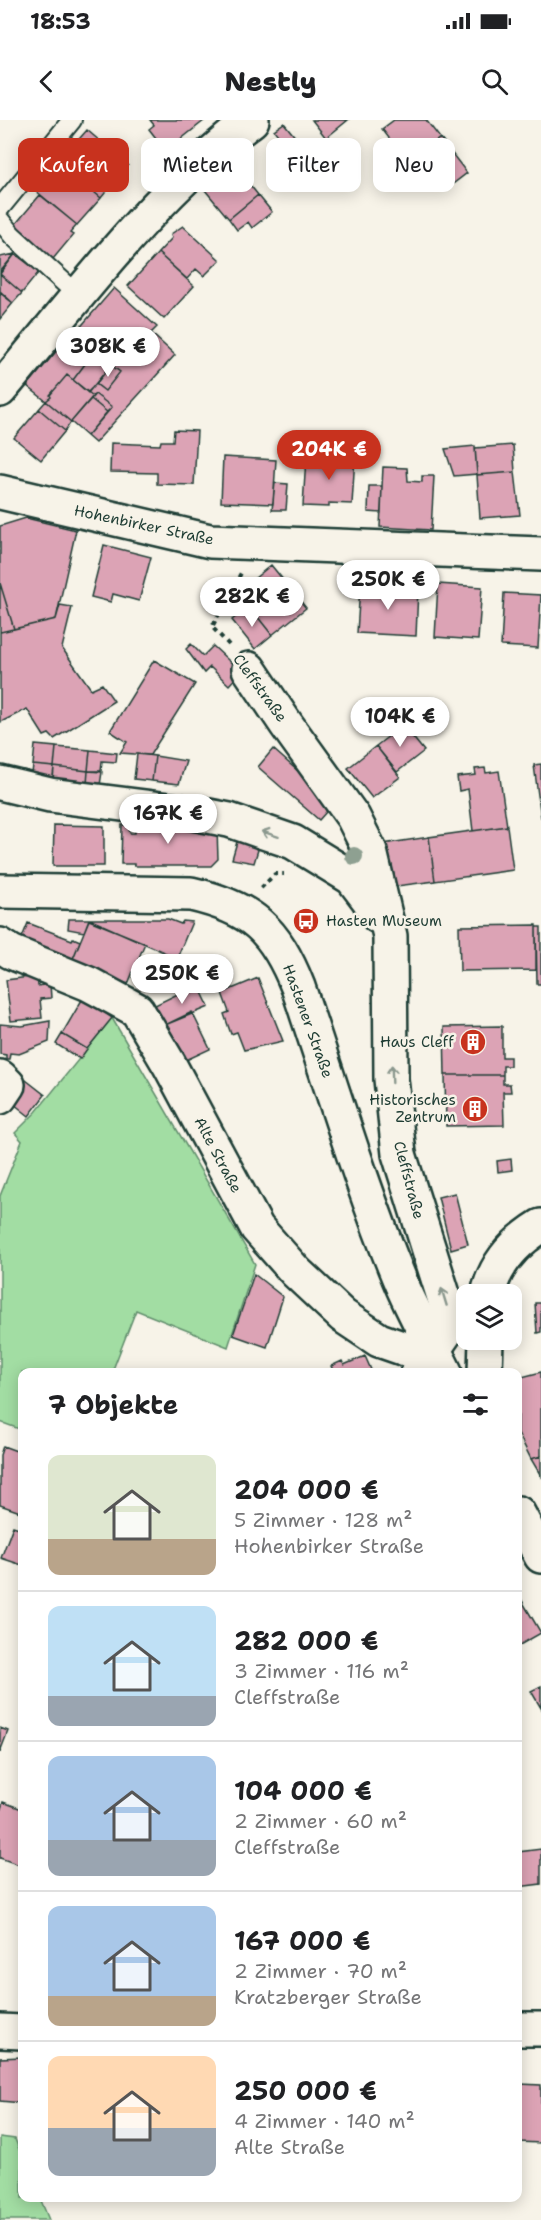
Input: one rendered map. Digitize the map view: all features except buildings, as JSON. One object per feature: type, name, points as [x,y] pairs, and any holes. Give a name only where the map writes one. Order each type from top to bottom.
[{"type":"street","points":[[0,390],[151,210],[206,156],[252,120]]},
{"type":"street","name":"Hohenbirker Straße","points":[[0,492],[210,541],[541,554]]},
{"type":"street","name":"Cleffstraße","points":[[249,669],[353,817],[370,851],[390,936],[392,1079],[399,1154],[452,1323],[432,1365]]},
{"type":"street","points":[[0,783],[50,795],[193,813],[229,820],[293,842],[352,878],[368,899],[390,936]]},
{"type":"street","points":[[322,860],[348,841],[358,827]]},
{"type":"street","name":"Hastener Straße","points":[[0,891],[191,894],[238,908],[272,936],[288,962],[372,1209],[432,1365]]},
{"type":"street","name":"Alte Straße","points":[[4,952],[89,984],[137,1010],[257,1228],[296,1272],[343,1316],[379,1340],[405,1349],[432,1365]]},
{"type":"street","points":[[0,1077],[8,1085],[0,1097]]},
{"type":"street","points":[[491,1284],[495,1273],[508,1253],[526,1235],[541,1226]]},
{"type":"street","points":[[484,1368],[485,1350]]},
{"type":"street","points":[[522,1520],[541,1556]]},
{"type":"street","points":[[522,2029],[541,2029]]},
{"type":"street","points":[[0,2031],[18,2032]]},
{"type":"lane","points":[[0,208],[72,120]]},
{"type":"lane","points":[[0,220],[12,235],[79,296]]},
{"type":"path","name":"Cleffstraße","points":[[249,669],[213,627],[237,582],[253,543]]},
{"type":"path","points":[[238,908],[275,873],[286,874]]},
{"type":"green space","points":[[112,1018],[255,1264],[228,1347],[136,1310],[114,1368],[18,1368],[18,1429],[0,1422],[0,1196],[22,1141],[15,1133],[36,1112]]},
{"type":"green space","points":[[0,2137],[15,2139],[18,2147],[18,2202],[42,2202],[49,2220],[0,2220]]},
{"type":"place","name":"Hasten Museum","points":[[306,921]]},
{"type":"place","name":"Haus Cleff","points":[[473,1042]]},
{"type":"place","name":"Historisches Zentrum","points":[[475,1109]]}]
